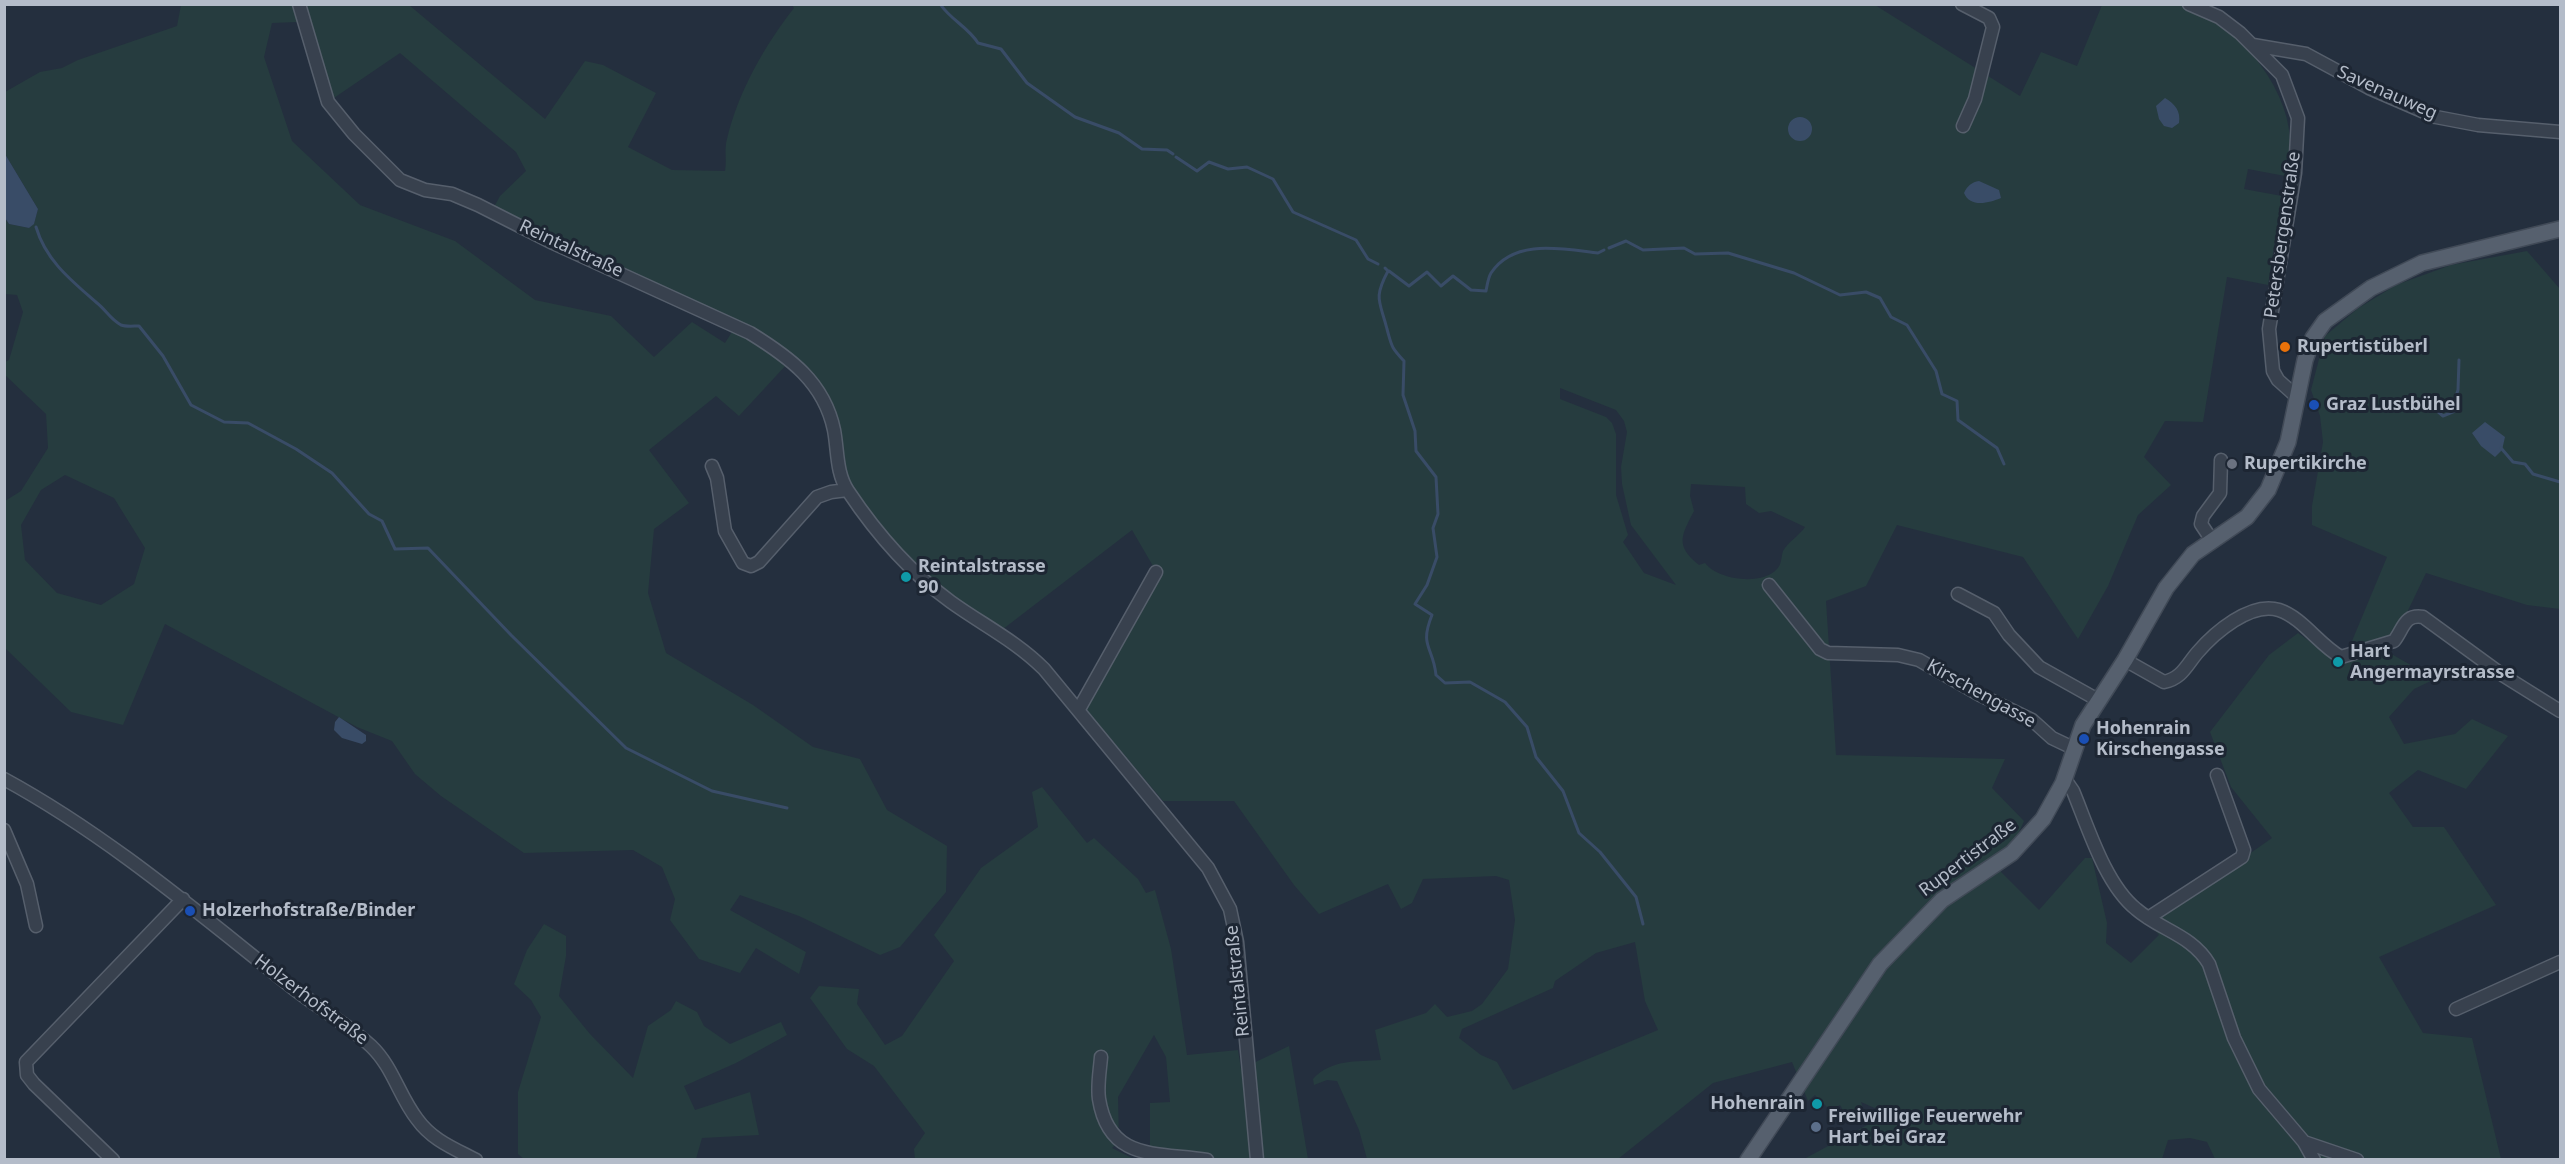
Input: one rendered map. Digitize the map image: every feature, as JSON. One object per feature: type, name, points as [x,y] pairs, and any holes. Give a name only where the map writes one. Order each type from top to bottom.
[{"type":"main road","name":"Rupertistraße","points":[[1748,1160],[1880,964],[1942,900],[1998,864],[2026,841],[2051,807],[2064,778],[2073,748],[2098,700],[2182,565],[2211,539],[2247,517],[2268,490],[2285,450],[2305,360],[2313,338],[2325,321],[2351,301],[2422,262],[2560,229]]},
{"type":"street","name":"Reintalstraße","points":[[299,4],[328,102],[354,134],[400,180],[425,189],[452,194],[478,205],[553,243],[750,333],[780,351],[810,379],[822,395],[833,429],[841,476],[848,490],[919,576],[952,602],[1023,648],[1079,709],[1208,868],[1230,909],[1237,942],[1257,1160]]},
{"type":"street","points":[[1962,4],[1989,18],[1993,27],[1975,99],[1963,126]]},
{"type":"street","name":"Petersbergenstraße","points":[[2189,4],[2219,17],[2253,45],[2282,75],[2298,118],[2295,173],[2269,329],[2273,371],[2298,397]]},
{"type":"street","name":"Savenauweg","points":[[2253,45],[2306,54],[2369,88],[2436,117],[2478,125],[2560,132]]},
{"type":"street","points":[[2211,539],[2201,524],[2203,516],[2220,493],[2221,460]]},
{"type":"street","points":[[711,466],[717,478],[724,531],[743,563],[751,566],[759,562],[817,497],[848,490]]},
{"type":"street","points":[[1079,709],[1156,572]]},
{"type":"street","name":"Kirschengasse","points":[[1769,585],[1820,649],[1828,653],[1898,654],[1919,660],[1980,695],[2032,720],[2052,738],[2073,748]]},
{"type":"street","points":[[1958,594],[1994,613],[2009,635],[2039,667],[2098,700]]},
{"type":"street","points":[[2125,660],[2164,682],[2177,679],[2198,651],[2215,635],[2258,609],[2268,608],[2285,613],[2341,657],[2394,641],[2403,623],[2417,616],[2423,617],[2504,676],[2560,711]]},
{"type":"street","points":[[2148,918],[2242,857],[2244,850],[2217,776]]},
{"type":"street","points":[[2064,778],[2120,893],[2148,918],[2184,937],[2202,953],[2254,1081],[2304,1142],[2313,1160]]},
{"type":"street","name":"Holzerhofstraße","points":[[4,779],[69,819],[183,899],[291,986],[339,1018],[384,1060],[416,1118],[428,1132],[439,1141],[476,1160]]},
{"type":"street","points":[[4,830],[27,884],[36,926]]},
{"type":"street","points":[[113,1160],[34,1084],[27,1075],[26,1062],[183,899]]},
{"type":"street","points":[[2456,1009],[2560,962]]},
{"type":"street","points":[[1101,1057],[1098,1097],[1106,1122],[1119,1141],[1154,1155],[1207,1160]]},
{"type":"street","points":[[2304,1142],[2357,1160]]},
{"type":"green space","points":[[2158,3],[2197,11],[2217,22],[2236,37],[2268,75],[2287,118],[2290,139],[2285,176],[2248,169],[2244,189],[2282,196],[2268,285],[2227,277],[2203,422],[2165,421],[2144,457],[2171,485],[2138,515],[2108,586],[2078,639],[2023,557],[1897,525],[1866,586],[1826,601],[1836,755],[2005,759],[1992,788],[2024,821],[2001,872],[2039,910],[2085,858],[2092,858],[2107,923],[2106,943],[2131,963],[2159,935],[2149,924],[2272,838],[2231,787],[2210,732],[2269,655],[2298,633],[2342,665],[2387,557],[2312,525],[2312,506],[2323,442],[2320,416],[2311,390],[2325,336],[2357,309],[2396,285],[2451,265],[2527,251],[2560,289],[2560,609],[2527,605],[2426,573],[2388,652],[2435,679],[2414,689],[2389,717],[2404,744],[2455,734],[2472,719],[2508,736],[2466,789],[2418,770],[2389,793],[2413,827],[2444,827],[2496,905],[2379,957],[2423,1033],[2472,1038],[2501,1159],[2215,1159],[2207,1142],[2190,1138],[2168,1140],[2162,1159],[1804,1159],[1869,1124],[1879,1110],[1861,1102],[1866,1118],[1851,1125],[1840,1105],[1831,1111],[1815,1095],[1808,1101],[1792,1062],[1713,1083],[1618,1159],[1367,1159],[1359,1130],[1337,1081],[1327,1080],[1314,1085],[1313,1079],[1336,1065],[1381,1060],[1375,1030],[1426,1013],[1435,1004],[1447,1017],[1472,1011],[1482,1004],[1508,969],[1515,920],[1509,880],[1496,876],[1423,879],[1412,903],[1401,909],[1388,884],[1319,914],[1294,885],[1234,801],[1163,801],[1085,708],[1160,578],[1132,530],[994,636],[955,609],[848,490],[822,395],[788,363],[739,416],[716,396],[649,450],[689,503],[654,529],[648,593],[666,653],[753,705],[813,747],[860,759],[887,810],[947,846],[946,892],[900,947],[880,955],[799,916],[740,895],[730,910],[806,952],[799,974],[756,948],[740,973],[699,959],[670,920],[675,899],[662,867],[633,850],[524,853],[441,796],[415,774],[392,741],[357,727],[165,624],[123,725],[71,712],[5,648],[5,501],[21,491],[48,448],[46,414],[5,375],[5,362],[9,360],[23,312],[17,295],[5,294],[4,218],[9,224],[29,228],[34,223],[38,209],[5,154],[5,92],[40,72],[62,68],[78,60],[177,26],[181,5],[409,5],[545,119],[585,61],[603,65],[656,93],[628,147],[672,170],[725,171],[726,143],[738,104],[763,53],[794,8],[792,5],[1875,5],[2020,96],[2041,52],[2077,66],[2102,5]],"holes":[[[297,22],[328,102],[400,53],[516,152],[526,171],[500,196],[494,207],[735,327],[725,343],[692,322],[654,357],[611,316],[535,300],[455,241],[360,205],[292,141],[264,57],[272,23]],[[1560,388],[1616,410],[1624,421],[1627,432],[1621,467],[1622,484],[1631,525],[1676,585],[1644,573],[1623,542],[1628,535],[1616,495],[1616,434],[1612,423],[1606,417],[1560,399]],[[65,475],[114,498],[145,548],[134,584],[101,605],[57,593],[25,560],[21,525],[41,490]],[[1691,484],[1745,487],[1746,504],[1759,513],[1771,511],[1805,527],[1785,548],[1779,567],[1770,574],[1751,579],[1730,577],[1711,569],[1705,563],[1699,565],[1683,546],[1686,527],[1694,511],[1690,496]],[[1635,942],[1645,1001],[1658,1030],[1513,1090],[1497,1062],[1481,1055],[1459,1038],[1462,1029],[1553,988],[1555,981],[1596,953]]]},
{"type":"green space","points":[[1042,787],[1087,843],[1094,838],[1138,879],[1146,893],[1155,890],[1171,949],[1187,1055],[1238,1050],[1241,1069],[1289,1046],[1308,1159],[1150,1159],[915,1159],[914,1149],[925,1133],[874,1066],[847,1049],[810,998],[819,986],[859,989],[857,1004],[885,1045],[902,1036],[954,961],[934,935],[981,868],[1038,827],[1032,792]],"holes":[[[1154,1035],[1166,1057],[1170,1102],[1150,1103],[1150,1159],[1132,1158],[1112,1148],[1119,1141],[1118,1097]]]},
{"type":"green space","points":[[544,924],[566,936],[566,956],[559,996],[590,1034],[633,1078],[648,1026],[671,1010],[676,1001],[697,1012],[704,1026],[730,1044],[781,1022],[787,1035],[736,1063],[684,1086],[695,1110],[750,1092],[759,1135],[702,1138],[696,1159],[525,1160],[518,1154],[518,1092],[541,1017],[531,1000],[514,984],[527,950]]},
{"type":"water","points":[[2165,98],[2174,105],[2179,115],[2179,123],[2172,128],[2164,126],[2159,119],[2156,106]]},
{"type":"water","points":[[1800,117],[1805,118],[1811,124],[1811,134],[1805,140],[1800,141],[1795,140],[1789,134],[1788,129],[1789,124],[1795,118]]},
{"type":"water","points":[[5,154],[38,209],[34,224],[29,228],[9,224],[5,218]]},
{"type":"water","points":[[1979,181],[1999,190],[2001,198],[1980,203],[1967,198],[1964,193],[1967,188]]},
{"type":"water","points":[[2485,422],[2505,437],[2502,450],[2495,457],[2481,446],[2472,433]]},
{"type":"water","points":[[339,717],[366,735],[366,741],[362,744],[342,738],[334,730],[335,722]]},
{"type":"waterway","points":[[940,4],[978,43],[1001,49],[1027,83],[1075,117],[1119,133],[1142,149],[1167,150],[1173,154]]},
{"type":"waterway","points":[[1176,157],[1197,171],[1209,162],[1228,169],[1247,167],[1273,179],[1293,212],[1356,240],[1368,259],[1378,264]]},
{"type":"waterway","points":[[36,227],[46,250],[69,278],[117,323],[125,326],[139,326],[163,356],[191,405],[224,422],[248,423],[296,449],[332,473],[369,514],[382,521],[395,549],[428,548],[511,635],[626,748],[712,791],[787,808]]},
{"type":"waterway","points":[[1609,248],[1626,241],[1643,250],[1684,248],[1695,254],[1728,253],[1794,273],[1840,295],[1866,292],[1880,298],[1891,317],[1907,325],[1936,371],[1942,394],[1957,401],[1958,420],[1997,448],[2004,464]]},
{"type":"waterway","points":[[1389,271],[1409,286],[1427,272],[1441,286],[1453,276],[1471,290],[1486,291],[1491,273],[1501,262],[1526,250],[1555,248],[1598,253],[1604,250]]},
{"type":"waterway","points":[[1385,268],[1388,271],[1379,294],[1380,306],[1392,347],[1404,361],[1403,395],[1415,431],[1416,451],[1436,477],[1438,514],[1433,528],[1437,557],[1427,585],[1415,604],[1432,615],[1427,640],[1436,675],[1445,683],[1470,682],[1505,702],[1527,727],[1536,757],[1563,791],[1579,833],[1600,852],[1636,897],[1643,924]]},
{"type":"waterway","points":[[2451,412],[2458,390],[2459,360]]},
{"type":"waterway","points":[[2424,405],[2429,404],[2443,416],[2455,411]]},
{"type":"waterway","points":[[2501,448],[2513,462],[2525,464],[2533,474],[2560,482]]},
{"type":"place","name":"Rupertistüberl","points":[[2285,347]]},
{"type":"place","name":"Graz Lustbühel","points":[[2314,405]]},
{"type":"place","name":"Rupertikirche","points":[[2232,464]]},
{"type":"place","name":"Reintalstrasse 90","points":[[906,577]]},
{"type":"place","name":"Hart Angermayrstrasse","points":[[2338,662]]},
{"type":"place","name":"Hohenrain Kirschengasse","points":[[2084,739]]},
{"type":"place","name":"Holzerhofstraße/Binder","points":[[190,911]]},
{"type":"place","name":"Hohenrain","points":[[1817,1104]]},
{"type":"place","name":"Freiwillige Feuerwehr Hart bei Graz","points":[[1816,1127]]}]
